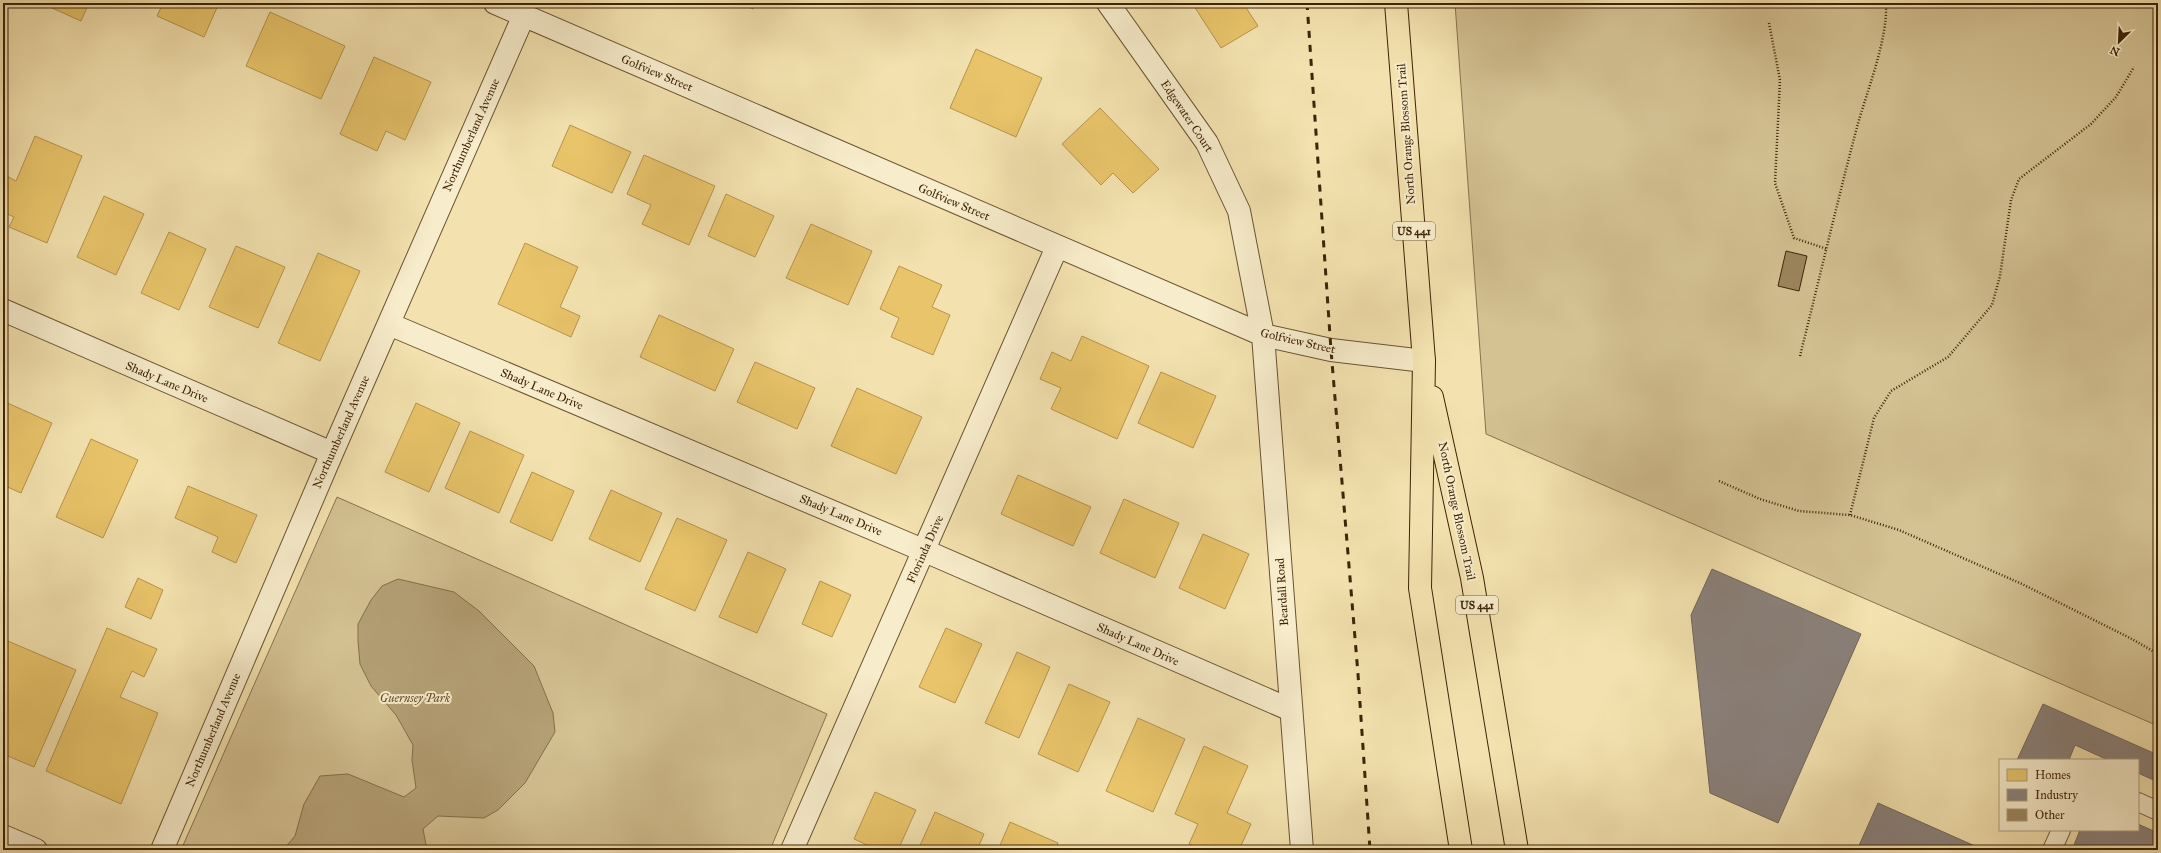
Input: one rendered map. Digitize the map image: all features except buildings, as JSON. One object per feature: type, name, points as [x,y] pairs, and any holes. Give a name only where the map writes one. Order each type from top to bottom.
[{"type":"main road","name":"North Orange Blossom Trail","points":[[1396,3],[1424,361],[1420,588],[1461,850]]},
{"type":"main road","name":"North Orange Blossom Trail","points":[[1424,361],[1472,578],[1517,850]]},
{"type":"street","name":"Golfview Street","points":[[495,3],[1057,247],[1264,335],[1331,350],[1424,361]]},
{"type":"street","name":"Edgewater Court","points":[[1108,3],[1208,143],[1240,211],[1264,335]]},
{"type":"street","name":"Northumberland Avenue","points":[[162,850],[332,453],[524,15]]},
{"type":"street","name":"Florinda Drive","points":[[792,850],[925,551],[1057,247]]},
{"type":"street","name":"Shady Lane Drive","points":[[3,310],[332,453]]},
{"type":"street","name":"Shady Lane Drive","points":[[389,324],[925,551],[1291,710]]},
{"type":"street","name":"Beardall Road","points":[[1264,335],[1302,850]]},
{"type":"street","points":[[3,836],[36,850]]},
{"type":"lane","points":[[2139,802],[2158,811]]},
{"type":"lane","points":[[2052,850],[2061,831]]},
{"type":"path","points":[[1800,356],[1882,38],[1886,14],[1886,3]]},
{"type":"path","points":[[1769,23],[1780,80],[1775,183],[1794,238],[1827,249]]},
{"type":"path","points":[[1850,515],[1874,418],[1891,391],[1948,357],[1992,305],[2000,276],[2011,200],[2019,179],[2091,124],[2116,97],[2134,66]]},
{"type":"path","points":[[1719,481],[1760,499],[1799,511],[1850,515],[1899,530],[2022,584],[2130,638],[2158,654]]},
{"type":"green space","points":[[1455,3],[2158,3],[2158,726],[1486,434]]},
{"type":"green space","name":"Guernsey Park","points":[[337,497],[827,714],[770,850],[181,850]]},
{"type":"shaded area","points":[[398,579],[454,592],[479,611],[534,666],[553,713],[555,732],[525,783],[498,810],[484,818],[438,816],[423,829],[427,850],[283,850],[295,836],[304,804],[320,776],[348,774],[404,797],[416,788],[412,760],[413,745],[396,715],[371,686],[360,664],[358,641],[358,624],[371,600],[382,586]]},
{"type":"railway","points":[[1307,3],[1331,350],[1358,674],[1370,850]]}]
